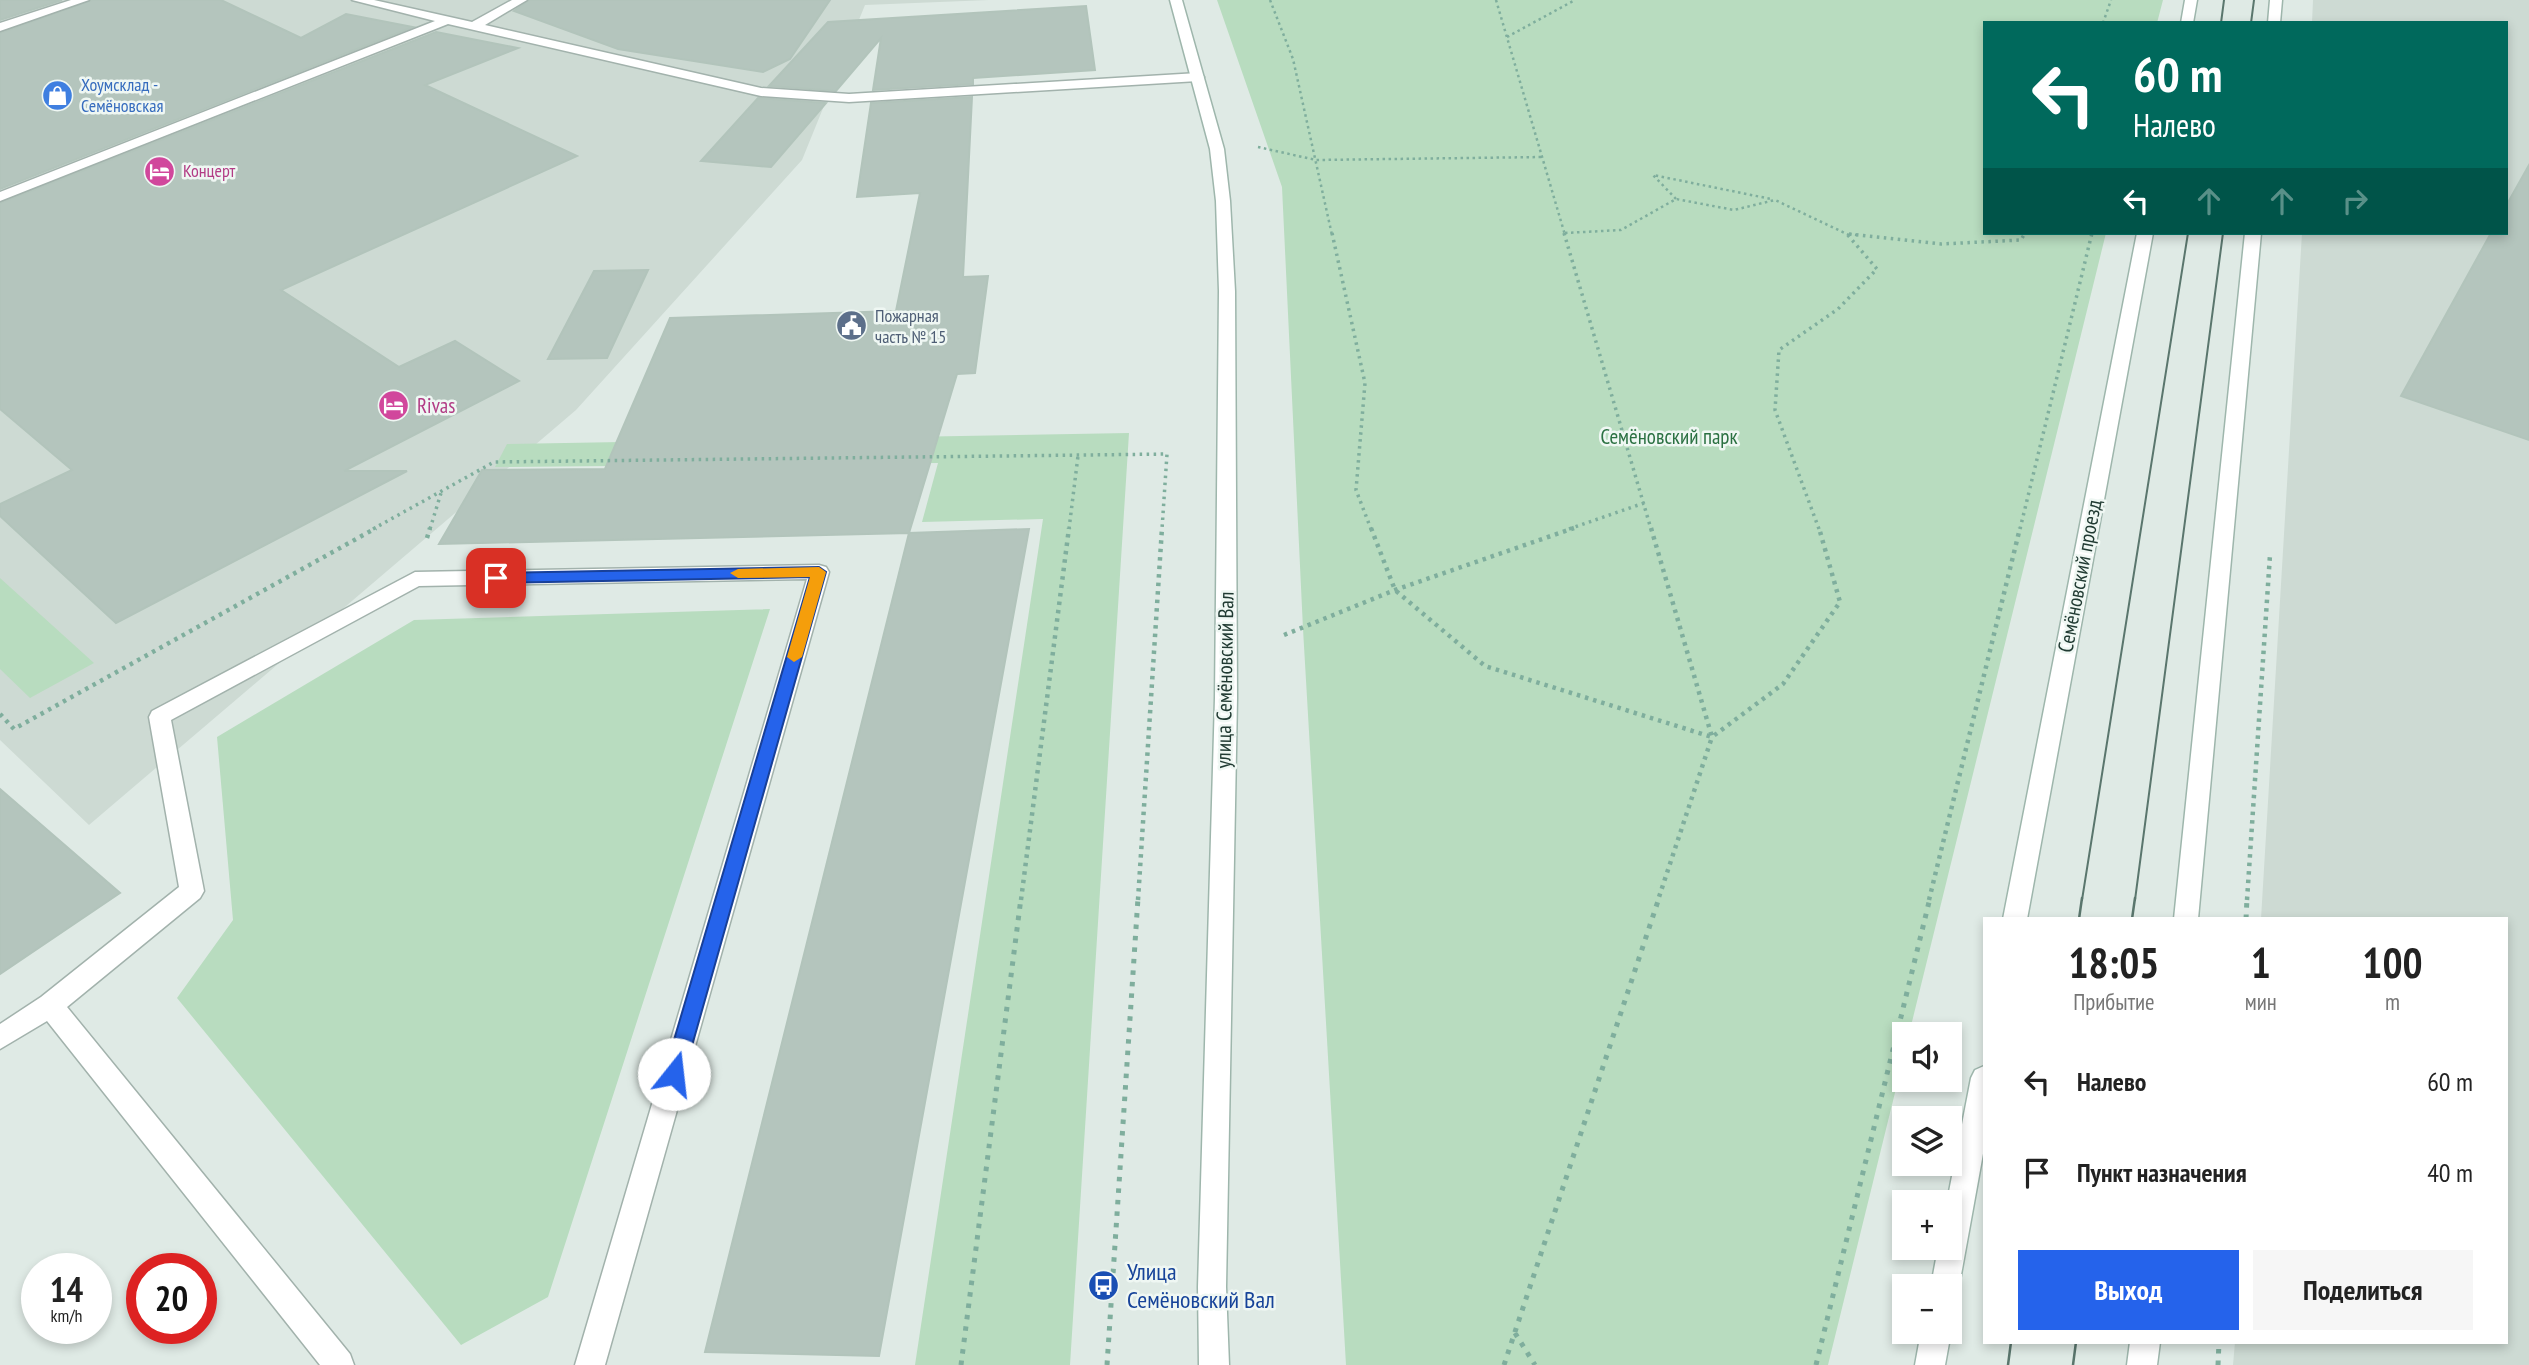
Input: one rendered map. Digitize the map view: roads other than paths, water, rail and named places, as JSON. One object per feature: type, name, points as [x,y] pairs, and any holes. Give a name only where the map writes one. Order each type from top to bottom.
[{"type":"main road","points":[[0,27],[83,0]]},
{"type":"main road","points":[[358,0],[761,92],[849,98],[1198,77]]},
{"type":"main road","points":[[474,26],[521,0]]},
{"type":"main road","name":"улица Семёновский Вал","points":[[1176,0],[1217,149],[1223,201],[1227,291],[1226,698],[1212,1287],[1214,1365]]},
{"type":"main road","points":[[2187,21],[2191,0]]},
{"type":"main road","points":[[2274,21],[2276,0]]},
{"type":"main road","points":[[0,197],[425,32],[447,20]]},
{"type":"main road","name":"Семёновский проезд","points":[[2015,917],[2145,235]]},
{"type":"main road","points":[[2186,917],[2253,235]]},
{"type":"main road","points":[[0,1038],[50,1005],[192,891],[160,717],[415,579],[819,572],[590,1365]]},
{"type":"main road","points":[[50,1005],[339,1365]]},
{"type":"main road","points":[[1947,1274],[1983,1083]]},
{"type":"main road","points":[[1930,1365],[1934,1344]]},
{"type":"main road","points":[[2143,1365],[2145,1344]]},
{"type":"tram line","points":[[2221,21],[2224,0]]},
{"type":"tram line","points":[[2251,21],[2254,0]]},
{"type":"tram line","points":[[2082,900],[2188,235]]},
{"type":"tram line","points":[[2135,900],[2223,235]]},
{"type":"tram line","points":[[2079,917],[2082,898]]},
{"type":"tram line","points":[[2132,917],[2135,898]]},
{"type":"tram line","points":[[2008,1365],[2011,1344]]},
{"type":"tram line","points":[[2073,1365],[2076,1344]]},
{"type":"place","name":"Хоумсклад - Семёновская","points":[[58,95]]},
{"type":"place","name":"Концерт","points":[[160,171]]},
{"type":"place","name":"Пожарная часть № 15","points":[[852,326]]},
{"type":"place","name":"Rivas","points":[[394,406]]},
{"type":"place","name":"Улица Семёновский Вал","points":[[1104,1286]]},
{"type":"park label","name":"Семёновский парк","points":[[1669,437]]}]
